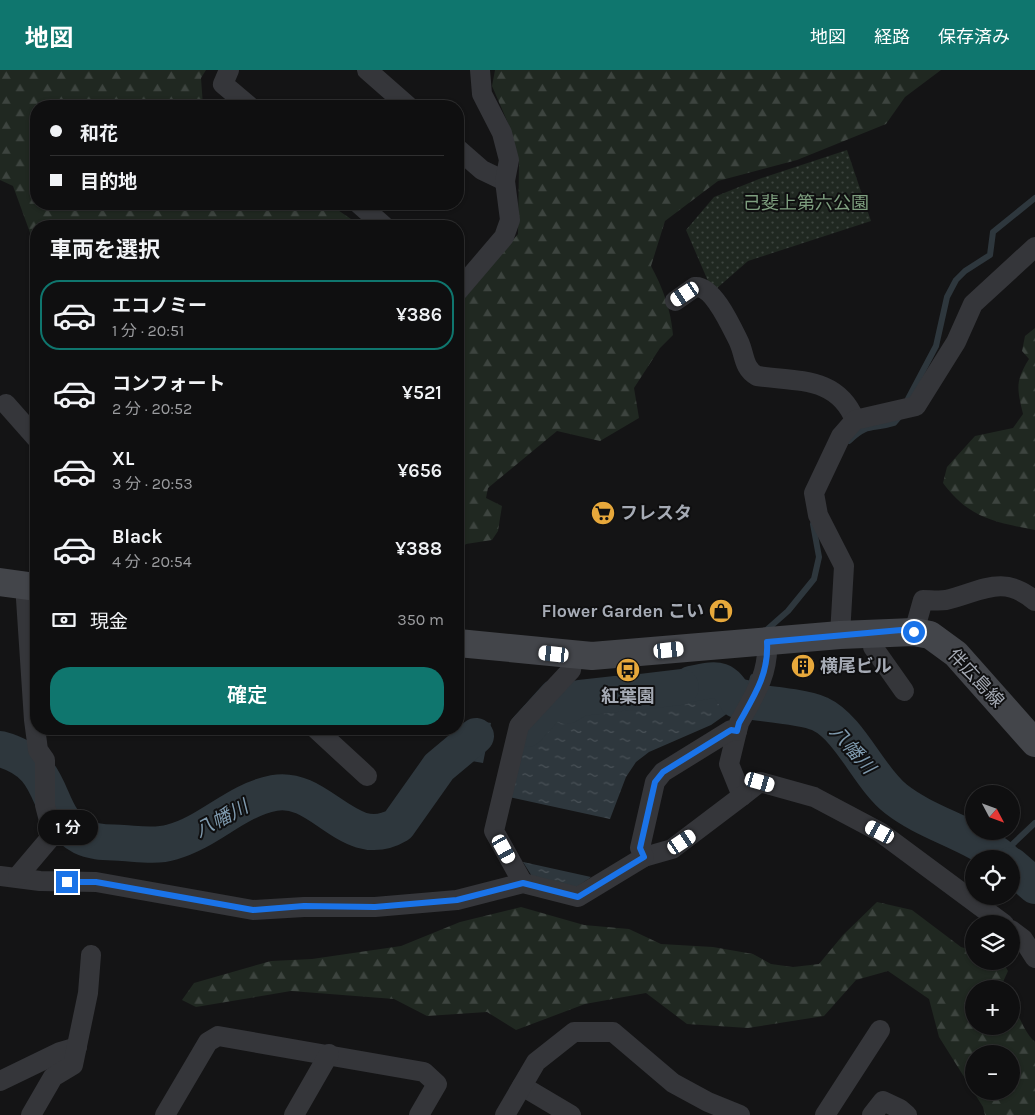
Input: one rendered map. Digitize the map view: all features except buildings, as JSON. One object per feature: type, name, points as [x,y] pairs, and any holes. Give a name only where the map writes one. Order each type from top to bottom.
[{"type":"main road","points":[[0,582],[30,586]]},
{"type":"main road","name":"伴広島線","points":[[464,644],[573,656],[608,656],[840,635],[914,632],[930,635],[956,654],[1035,743]]},
{"type":"street","points":[[229,70],[223,84],[242,100]]},
{"type":"street","points":[[367,70],[401,100]]},
{"type":"street","points":[[464,284],[504,237],[510,220],[505,181],[509,160],[502,132],[482,94],[480,70]]},
{"type":"street","points":[[464,154],[482,170],[505,181]]},
{"type":"street","points":[[366,210],[377,220]]},
{"type":"street","points":[[840,635],[844,566],[818,515],[814,494],[841,436],[855,420],[916,406],[956,342],[974,304],[1035,247]]},
{"type":"street","points":[[676,300],[695,287],[705,289],[714,297],[740,344],[748,370],[757,376],[830,388],[843,398],[855,420]]},
{"type":"street","points":[[6,404],[30,431]]},
{"type":"street","points":[[914,632],[923,600],[945,600],[988,586],[999,585],[1012,588],[1035,601]]},
{"type":"street","points":[[30,590],[26,599],[30,660]]},
{"type":"street","points":[[873,633],[873,647],[904,691]]},
{"type":"street","points":[[742,796],[729,764],[738,727],[762,682],[768,659],[767,642]]},
{"type":"street","points":[[523,883],[494,832],[519,726],[571,670],[573,656]]},
{"type":"street","points":[[644,857],[640,848],[655,782],[663,772],[738,727]]},
{"type":"street","points":[[9,876],[51,836],[45,797],[46,762],[38,750],[36,735]]},
{"type":"street","points":[[323,735],[367,776]]},
{"type":"street","points":[[9,876],[40,881],[96,882],[253,910],[304,906],[375,907],[457,900],[523,883],[578,897],[644,857],[672,849],[760,782],[814,797],[880,832],[992,915]]},
{"type":"street","points":[[1020,937],[1035,958]]},
{"type":"street","points":[[31,1115],[53,1077],[73,1065],[88,993],[91,955]]},
{"type":"street","points":[[824,1115],[880,1030]]},
{"type":"street","points":[[505,1115],[536,1062],[574,1032],[613,1032],[673,1083],[708,1102],[740,1115]]},
{"type":"street","points":[[165,1115],[208,1042],[218,1036],[424,1072],[437,1084],[419,1115]]},
{"type":"street","points":[[0,1081],[60,1052],[77,1047]]},
{"type":"street","points":[[294,1115],[329,1054]]},
{"type":"street","points":[[522,1086],[571,1115]]},
{"type":"street","points":[[872,1115],[883,1101],[900,1109],[907,1115]]},
{"type":"green space","points":[[0,70],[206,70],[201,78],[203,100],[30,100],[30,210],[338,210],[352,220],[30,220],[30,233],[13,186],[0,180]]},
{"type":"green space","points":[[495,70],[941,70],[905,97],[886,124],[797,160],[718,181],[665,221],[651,266],[666,299],[673,335],[660,348],[634,388],[639,418],[600,441],[557,431],[488,488],[486,498],[502,506],[498,531],[492,540],[464,546],[464,299],[518,234],[519,162],[508,123],[492,86]]},
{"type":"green space","name":"己斐上第六公園","points":[[847,150],[871,221],[748,261],[716,289],[708,281],[686,230],[714,197],[759,179]]},
{"type":"green space","points":[[1035,328],[1035,530],[983,517],[963,504],[943,483],[947,467],[975,436],[1013,428],[1023,414],[1019,398],[1019,379],[1029,359],[1022,351],[1025,336]]},
{"type":"green space","points":[[877,902],[912,910],[965,948],[965,970],[1007,970],[1004,980],[965,980],[965,1035],[1020,1035],[1020,1019],[1035,1042],[1035,1115],[985,1115],[979,1100],[1020,1100],[1020,1045],[965,1045],[965,1078],[939,1037],[929,999],[888,971],[856,980],[824,1016],[748,1028],[687,1024],[646,993],[585,1004],[516,1030],[487,1012],[427,1016],[394,999],[291,991],[196,1007],[182,1000],[194,983],[271,961],[312,959],[401,946],[460,922],[521,907],[584,925],[629,929],[661,944],[713,947],[753,954],[771,964],[793,967],[819,964],[843,935]]},
{"type":"water","points":[[722,679],[765,691],[812,711],[758,718],[728,713],[711,725],[649,752],[636,762],[626,777],[610,819],[509,797],[528,729],[555,698],[567,709],[581,700],[616,696],[617,705],[630,695],[681,688],[683,695],[691,687],[722,682]]},
{"type":"water","points":[[485,722],[491,723],[483,763],[455,758],[439,767],[451,749]]},
{"type":"water","points":[[523,862],[591,877],[577,887],[533,878]]},
{"type":"waterway","points":[[908,399],[936,346],[947,297],[956,280],[965,271],[990,255],[993,232],[1035,198]]},
{"type":"waterway","points":[[849,441],[861,431],[894,423],[900,416]]},
{"type":"waterway","points":[[763,633],[788,611],[814,579],[819,557],[813,524]]},
{"type":"waterway","points":[[691,682],[721,677],[751,684],[753,677]]},
{"type":"waterway","name":"八幡川","points":[[691,684],[713,680],[719,681],[728,686],[737,700],[792,707],[820,714],[841,730],[877,779],[896,799],[908,808],[990,850]]},
{"type":"waterway","name":"八幡川","points":[[631,691],[681,684]]},
{"type":"waterway","name":"八幡川","points":[[631,693],[681,687]]},
{"type":"waterway","name":"八幡川","points":[[605,696],[616,693]]},
{"type":"waterway","name":"八幡川","points":[[527,729],[556,697],[567,706],[580,698],[616,694]]},
{"type":"waterway","name":"八幡川","points":[[0,749],[19,756],[33,766],[42,778],[60,816],[69,828],[82,837],[102,842],[154,845],[166,844],[185,837],[247,802],[274,793],[291,793],[306,798],[350,825],[365,831],[381,832],[398,825],[439,767],[476,736]]},
{"type":"waterway","points":[[1006,850],[1035,823]]},
{"type":"waterway","name":"八幡川","points":[[1020,873],[1035,886]]},
{"type":"place","name":"フレスタ","points":[[603,513]]},
{"type":"place","name":"Flower Garden こい","points":[[721,611]]},
{"type":"place","name":"横尾ビル","points":[[803,666]]},
{"type":"place","name":"紅葉園","points":[[628,670]]},
{"type":"route","points":[[67,882],[96,882],[253,910],[304,906],[375,907],[457,900],[523,883],[578,897],[644,857],[640,848],[655,782],[663,772],[731,730],[737,731],[739,723],[764,678],[768,659],[767,642],[901,630],[914,632]]}]
